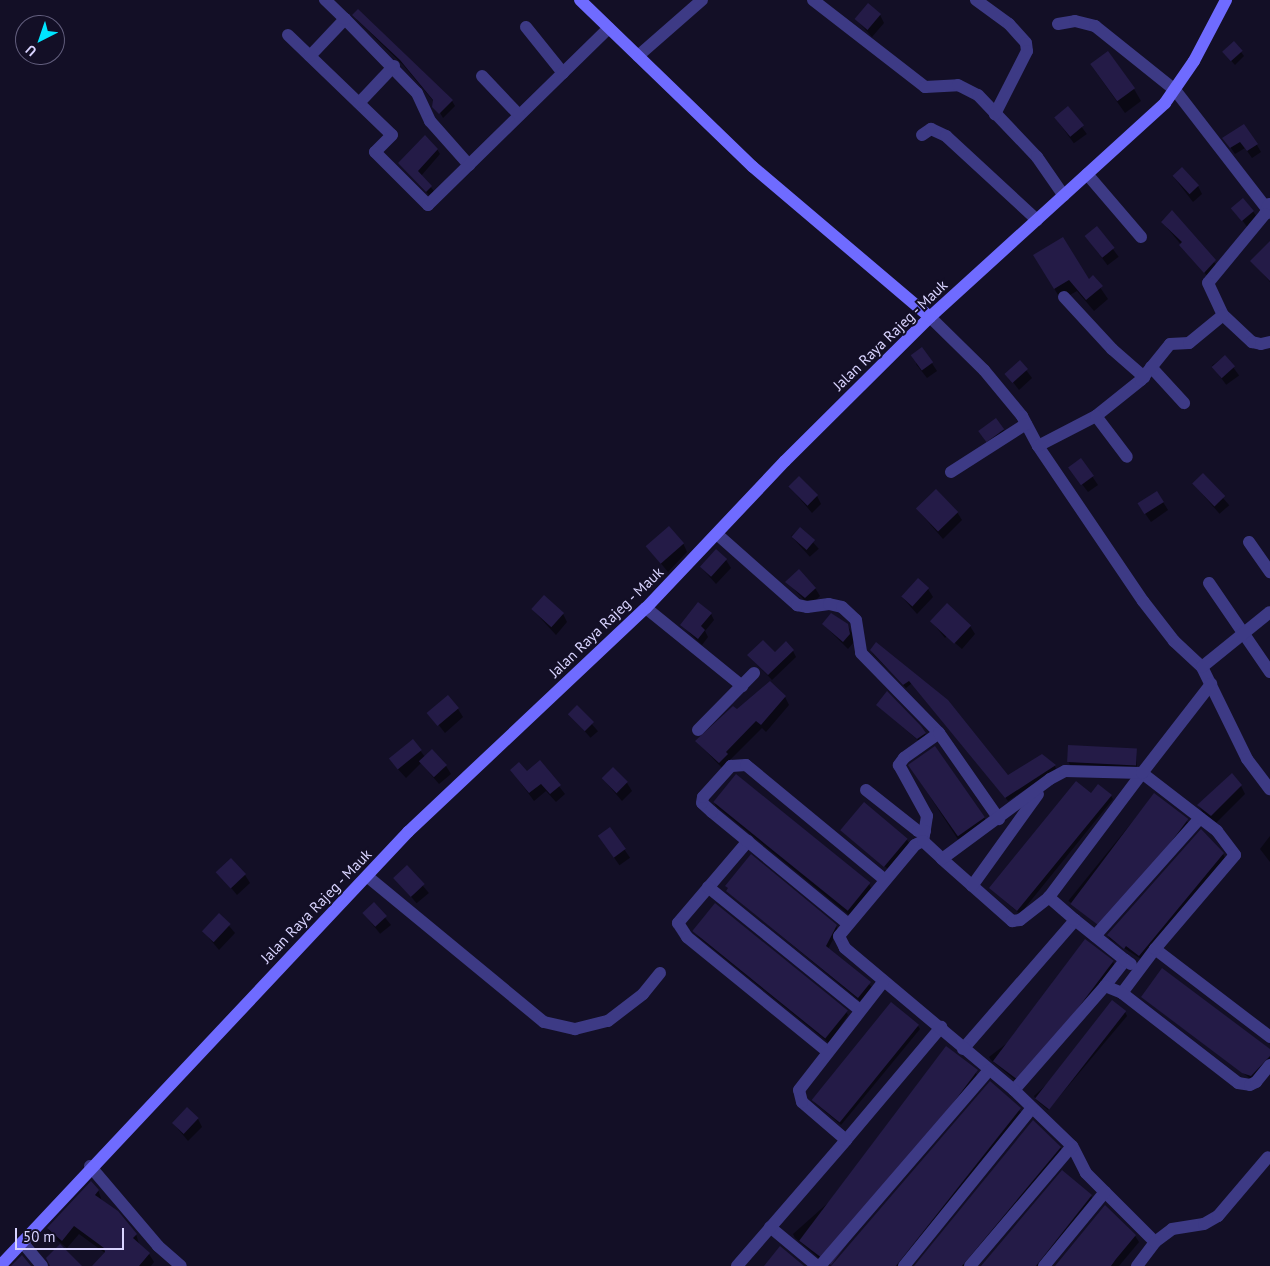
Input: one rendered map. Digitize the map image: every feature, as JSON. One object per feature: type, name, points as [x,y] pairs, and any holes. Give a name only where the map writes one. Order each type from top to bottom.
[{"type":"main road","points":[[580,0],[753,168],[930,317]]},
{"type":"main road","name":"Jalan Raya Rajeg - Mauk","points":[[0,1266],[90,1166],[368,877],[408,832],[646,608],[718,535],[785,461],[930,317],[1064,196],[1175,90],[1226,0]]},
{"type":"street","points":[[325,0],[394,66],[417,92],[430,121],[469,166]]},
{"type":"street","points":[[638,56],[702,0]]},
{"type":"street","points":[[813,0],[925,87],[958,85],[969,89],[1037,157],[1064,196]]},
{"type":"street","points":[[976,0],[1009,24],[1026,43],[1027,51],[994,114]]},
{"type":"street","points":[[310,56],[345,19]]},
{"type":"street","points":[[1058,24],[1075,21],[1095,26],[1175,90],[1269,208],[1208,283],[1223,314],[1252,342],[1261,344],[1270,342]]},
{"type":"street","points":[[526,27],[563,73]]},
{"type":"street","points":[[288,35],[392,135],[375,152],[428,205],[609,28]]},
{"type":"street","points":[[359,103],[394,66]]},
{"type":"street","points":[[482,76],[519,115]]},
{"type":"street","points":[[922,134],[931,129],[946,136],[1037,220]]},
{"type":"street","points":[[1087,174],[1141,238]]},
{"type":"street","points":[[1064,297],[1112,349],[1148,372],[1184,403]]},
{"type":"street","points":[[1038,446],[1096,416],[1148,372],[1170,344],[1195,339],[1223,314]]},
{"type":"street","points":[[930,317],[984,370],[1026,424],[1038,446],[1143,601],[1174,641],[1202,667],[1247,759],[1270,789]]},
{"type":"street","points":[[1096,416],[1127,458]]},
{"type":"street","points":[[951,472],[1026,424]]},
{"type":"street","points":[[718,535],[797,605],[807,607],[829,604],[842,607],[856,620],[861,653],[940,733],[1000,819]]},
{"type":"street","points":[[1250,542],[1270,572]]},
{"type":"street","points":[[1209,583],[1270,672]]},
{"type":"street","points":[[646,608],[742,686]]},
{"type":"street","points":[[1202,667],[1243,630],[1270,612]]},
{"type":"street","points":[[698,730],[754,672]]},
{"type":"street","points":[[866,790],[924,836],[942,859],[999,912],[1016,921],[1049,897],[1211,684]]},
{"type":"street","points":[[940,733],[904,758],[899,765],[924,808],[927,823],[924,836],[904,856],[847,923],[840,941],[883,982],[941,1027],[963,1049],[1014,1090],[1072,1146],[1086,1173],[1155,1242]]},
{"type":"street","points":[[847,923],[702,801],[731,766],[737,764],[746,765],[885,880]]},
{"type":"street","points":[[942,859],[1065,772],[1142,773],[1217,831],[1235,855],[1155,949],[1122,993]]},
{"type":"street","points":[[972,886],[1043,787]]},
{"type":"street","points":[[1095,936],[1200,818]]},
{"type":"street","points":[[748,840],[680,919],[678,924],[683,933],[827,1052]]},
{"type":"street","points":[[368,877],[544,1022],[575,1029],[608,1021],[643,994],[660,973]]},
{"type":"street","points":[[708,887],[860,1010]]},
{"type":"street","points":[[1049,897],[1139,970]]},
{"type":"street","points":[[963,1049],[1075,920]]},
{"type":"street","points":[[1155,949],[1270,1037]]},
{"type":"street","points":[[1014,1090],[1105,986],[1125,960]]},
{"type":"street","points":[[846,1140],[800,1097],[802,1084],[883,982]]},
{"type":"street","points":[[1105,986],[1122,993],[1238,1083],[1250,1085],[1256,1082],[1270,1065]]},
{"type":"street","points":[[737,1266],[941,1027]]},
{"type":"street","points":[[770,1227],[818,1266],[989,1070]]},
{"type":"street","points":[[904,1266],[1032,1108]]},
{"type":"street","points":[[970,1266],[1072,1146]]},
{"type":"street","points":[[1137,1266],[1155,1242],[1175,1228],[1204,1224],[1218,1216],[1268,1157]]},
{"type":"street","points":[[90,1166],[158,1246],[181,1266]]},
{"type":"street","points":[[1044,1266],[1105,1192]]},
{"type":"street","points":[[22,1242],[42,1266]]},
{"type":"building","points":[[868,3],[881,14],[868,30],[855,19]]},
{"type":"building","points":[[358,9],[453,100],[439,114],[432,107],[433,100],[400,60],[352,15]]},
{"type":"building","points":[[1234,41],[1243,51],[1231,61],[1222,52]]},
{"type":"building","points":[[1108,51],[1135,88],[1117,101],[1090,64]]},
{"type":"building","points":[[1068,106],[1084,125],[1070,137],[1054,118]]},
{"type":"building","points":[[1244,124],[1258,144],[1247,151],[1240,142],[1230,148],[1222,138]]},
{"type":"building","points":[[425,135],[438,149],[418,171],[432,186],[426,192],[398,163]]},
{"type":"building","points":[[1182,167],[1199,185],[1190,194],[1172,176]]},
{"type":"building","points":[[1243,198],[1254,211],[1242,221],[1231,208]]},
{"type":"building","points":[[1172,210],[1216,260],[1204,273],[1179,245],[1182,242],[1161,222]]},
{"type":"building","points":[[1097,226],[1115,248],[1102,258],[1085,236]]},
{"type":"building","points":[[1063,237],[1089,279],[1093,275],[1103,286],[1086,300],[1069,280],[1054,289],[1033,255]]},
{"type":"building","points":[[1270,241],[1270,281],[1250,261]]},
{"type":"building","points":[[922,347],[933,362],[922,371],[911,355]]},
{"type":"building","points":[[1225,355],[1235,366],[1222,378],[1212,367]]},
{"type":"building","points":[[1020,360],[1028,369],[1012,383],[1004,374]]},
{"type":"building","points":[[996,418],[1004,429],[986,442],[978,431]]},
{"type":"building","points":[[1081,458],[1094,476],[1081,485],[1068,467]]},
{"type":"building","points":[[1203,473],[1225,496],[1214,506],[1192,483]]},
{"type":"building","points":[[799,476],[818,495],[807,506],[788,487]]},
{"type":"building","points":[[936,489],[958,512],[938,531],[916,508]]},
{"type":"building","points":[[1157,491],[1164,502],[1144,514],[1137,503]]},
{"type":"building","points":[[669,526],[684,543],[661,564],[646,546]]},
{"type":"building","points":[[800,527],[815,540],[807,550],[791,537]]},
{"type":"building","points":[[716,549],[727,559],[711,577],[700,567]]},
{"type":"building","points":[[799,569],[816,588],[805,598],[785,582]]},
{"type":"building","points":[[918,578],[929,588],[912,607],[901,597]]},
{"type":"building","points":[[544,595],[564,613],[551,627],[531,609]]},
{"type":"building","points":[[698,602],[712,613],[701,626],[705,630],[698,639],[680,625]]},
{"type":"building","points":[[947,603],[971,626],[954,644],[930,621]]},
{"type":"building","points":[[831,613],[848,624],[850,634],[843,642],[822,624]]},
{"type":"building","points":[[763,640],[775,652],[786,641],[794,650],[768,675],[747,655]]},
{"type":"building","points":[[876,642],[948,700],[1008,775],[1042,754],[1056,765],[1005,798],[909,681],[903,685],[870,650]]},
{"type":"building","points":[[770,681],[786,696],[761,725],[756,721],[726,752],[728,754],[719,763],[695,741],[733,706],[737,709]]},
{"type":"building","points":[[887,691],[926,733],[917,739],[876,705]]},
{"type":"building","points":[[448,695],[459,708],[437,726],[427,713]]},
{"type":"building","points":[[577,705],[594,722],[585,731],[568,714]]},
{"type":"building","points":[[413,739],[422,750],[398,769],[389,759]]},
{"type":"building","points":[[1068,745],[1137,749],[1136,766],[1067,762]]},
{"type":"building","points":[[935,746],[985,817],[958,836],[908,765]]},
{"type":"building","points":[[432,749],[447,765],[434,777],[419,761]]},
{"type":"building","points":[[540,760],[561,785],[550,794],[541,784],[529,793],[510,770],[519,762],[527,771]]},
{"type":"building","points":[[613,767],[628,782],[617,793],[602,778]]},
{"type":"building","points":[[1232,773],[1242,785],[1211,816],[1197,805]]},
{"type":"building","points":[[736,774],[870,883],[848,911],[713,802]]},
{"type":"building","points":[[1076,781],[1091,793],[1098,784],[1112,795],[1017,911],[989,888]]},
{"type":"building","points":[[1154,793],[1188,819],[1105,930],[1070,904]]},
{"type":"building","points":[[864,802],[908,839],[884,867],[840,830]]},
{"type":"building","points":[[610,827],[626,849],[614,858],[598,836]]},
{"type":"building","points":[[1201,829],[1224,853],[1139,956],[1126,946],[1124,949],[1107,935]]},
{"type":"building","points":[[751,854],[837,925],[826,946],[871,982],[858,998],[726,891],[728,888],[725,886]]},
{"type":"building","points":[[231,858],[246,874],[231,888],[216,872]]},
{"type":"building","points":[[407,865],[425,884],[411,897],[393,878]]},
{"type":"building","points":[[374,902],[387,916],[375,927],[362,913]]},
{"type":"building","points":[[715,903],[848,1011],[825,1039],[692,931]]},
{"type":"building","points":[[219,913],[231,924],[214,942],[202,931]]},
{"type":"building","points":[[1085,939],[1114,961],[1022,1083],[993,1061]]},
{"type":"building","points":[[1162,968],[1270,1049],[1270,1056],[1251,1076],[1242,1073],[1141,997]]},
{"type":"building","points":[[1112,1000],[1126,1011],[1049,1110],[1035,1099]]},
{"type":"building","points":[[891,1002],[919,1025],[840,1123],[812,1100]]},
{"type":"building","points":[[946,1046],[978,1070],[831,1265],[799,1241]]},
{"type":"building","points":[[990,1081],[1021,1108],[896,1266],[831,1266]]},
{"type":"building","points":[[187,1107],[199,1118],[184,1134],[172,1123]]},
{"type":"building","points":[[1033,1120],[1061,1147],[962,1266],[914,1266]]},
{"type":"building","points":[[1062,1170],[1092,1195],[1036,1266],[981,1266]]},
{"type":"building","points":[[91,1181],[99,1190],[95,1195],[118,1211],[137,1234],[133,1238],[150,1253],[139,1266],[92,1266],[105,1252],[104,1248],[74,1226],[62,1241],[47,1228]]},
{"type":"building","points":[[1105,1205],[1136,1235],[1111,1266],[1055,1266]]},
{"type":"building","points":[[60,1244],[82,1266],[50,1266],[46,1258]]},
{"type":"building","points":[[780,1246],[804,1266],[764,1266]]},
{"type":"building","points":[[22,1255],[31,1266],[11,1266]]}]
